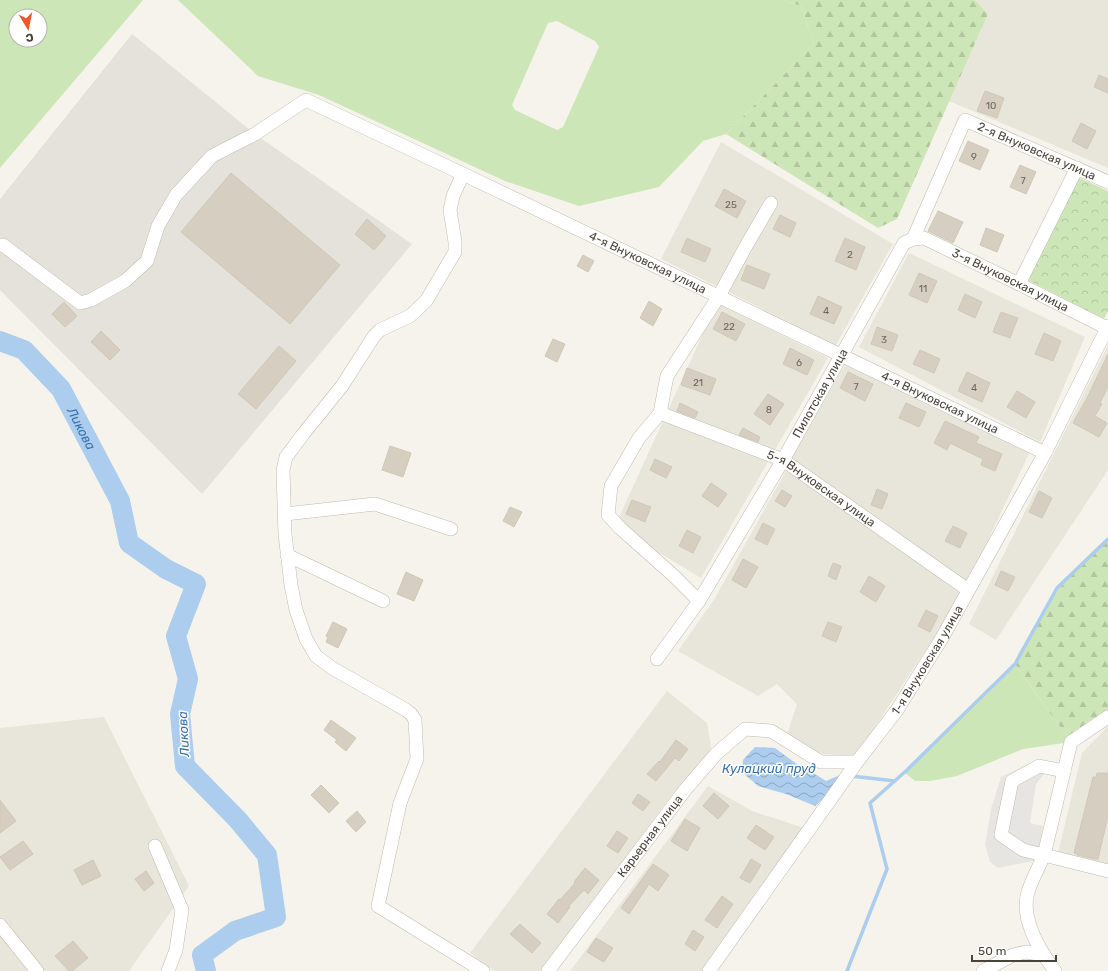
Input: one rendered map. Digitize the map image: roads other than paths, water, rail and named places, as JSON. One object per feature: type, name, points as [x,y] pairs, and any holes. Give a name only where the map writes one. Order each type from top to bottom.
[{"type":"street","name":"4-я Внуковская улица","points":[[4,245],[80,303],[91,300],[125,281],[147,261],[158,226],[176,195],[212,156],[255,134],[306,100],[719,296],[1044,453]]},
{"type":"street","name":"2-я Внуковская улица","points":[[966,120],[1108,182]]},
{"type":"street","name":"Пилотская улица","points":[[657,659],[700,601],[782,460],[904,243],[912,239],[966,120]]},
{"type":"street","points":[[1019,284],[1077,168]]},
{"type":"street","points":[[463,174],[453,196],[450,210],[455,242],[454,252],[426,301],[410,316],[384,328],[374,336],[342,386],[286,457],[283,470],[287,555],[291,585],[296,610],[306,639],[316,656],[332,668],[406,710],[415,720],[417,759],[400,803],[378,906],[483,971]]},
{"type":"street","points":[[700,601],[620,528],[608,515],[611,486],[639,438],[660,413],[667,376],[719,296],[771,203]]},
{"type":"street","name":"3-я Внуковская улица","points":[[912,239],[924,238],[1108,327]]},
{"type":"street","name":"1-я Внуковская улица","points":[[709,971],[857,762],[897,710],[942,638],[1044,453],[1108,327]]},
{"type":"street","name":"5-я Внуковская улица","points":[[660,413],[782,460],[968,590]]},
{"type":"street","points":[[285,514],[375,504],[451,529]]},
{"type":"street","points":[[287,555],[383,601]]},
{"type":"street","points":[[1055,971],[1044,955],[1031,928],[1026,909],[1028,893],[1044,855],[1071,742],[1108,716]]},
{"type":"street","name":"Карьерная улица","points":[[548,971],[685,790],[716,754],[746,729],[771,731],[821,762],[857,762]]},
{"type":"street","points":[[1064,771],[1039,766],[1012,781],[1001,835],[1023,850],[1108,871]]},
{"type":"street","points":[[155,846],[182,910],[176,950],[168,971]]},
{"type":"street","points":[[0,925],[37,971]]},
{"type":"street","points":[[983,971],[1013,955],[1026,952],[1044,955]]},
{"type":"water","name":"Кулацкий пруд","points":[[755,747],[775,748],[805,770],[812,766],[815,774],[826,781],[840,775],[835,788],[815,806],[786,794],[758,786],[742,772],[743,760]]},
{"type":"waterway","name":"Ликова","points":[[0,341],[24,350],[61,389],[120,501],[129,543],[166,569],[196,584],[176,636],[188,679],[180,714],[185,766],[238,820],[267,855],[276,917],[235,931],[202,955],[206,971]]},
{"type":"waterway","points":[[847,971],[887,869],[870,803],[907,770],[1015,664],[1057,588],[1108,539]]},
{"type":"waterway","points":[[851,776],[895,781]]}]
